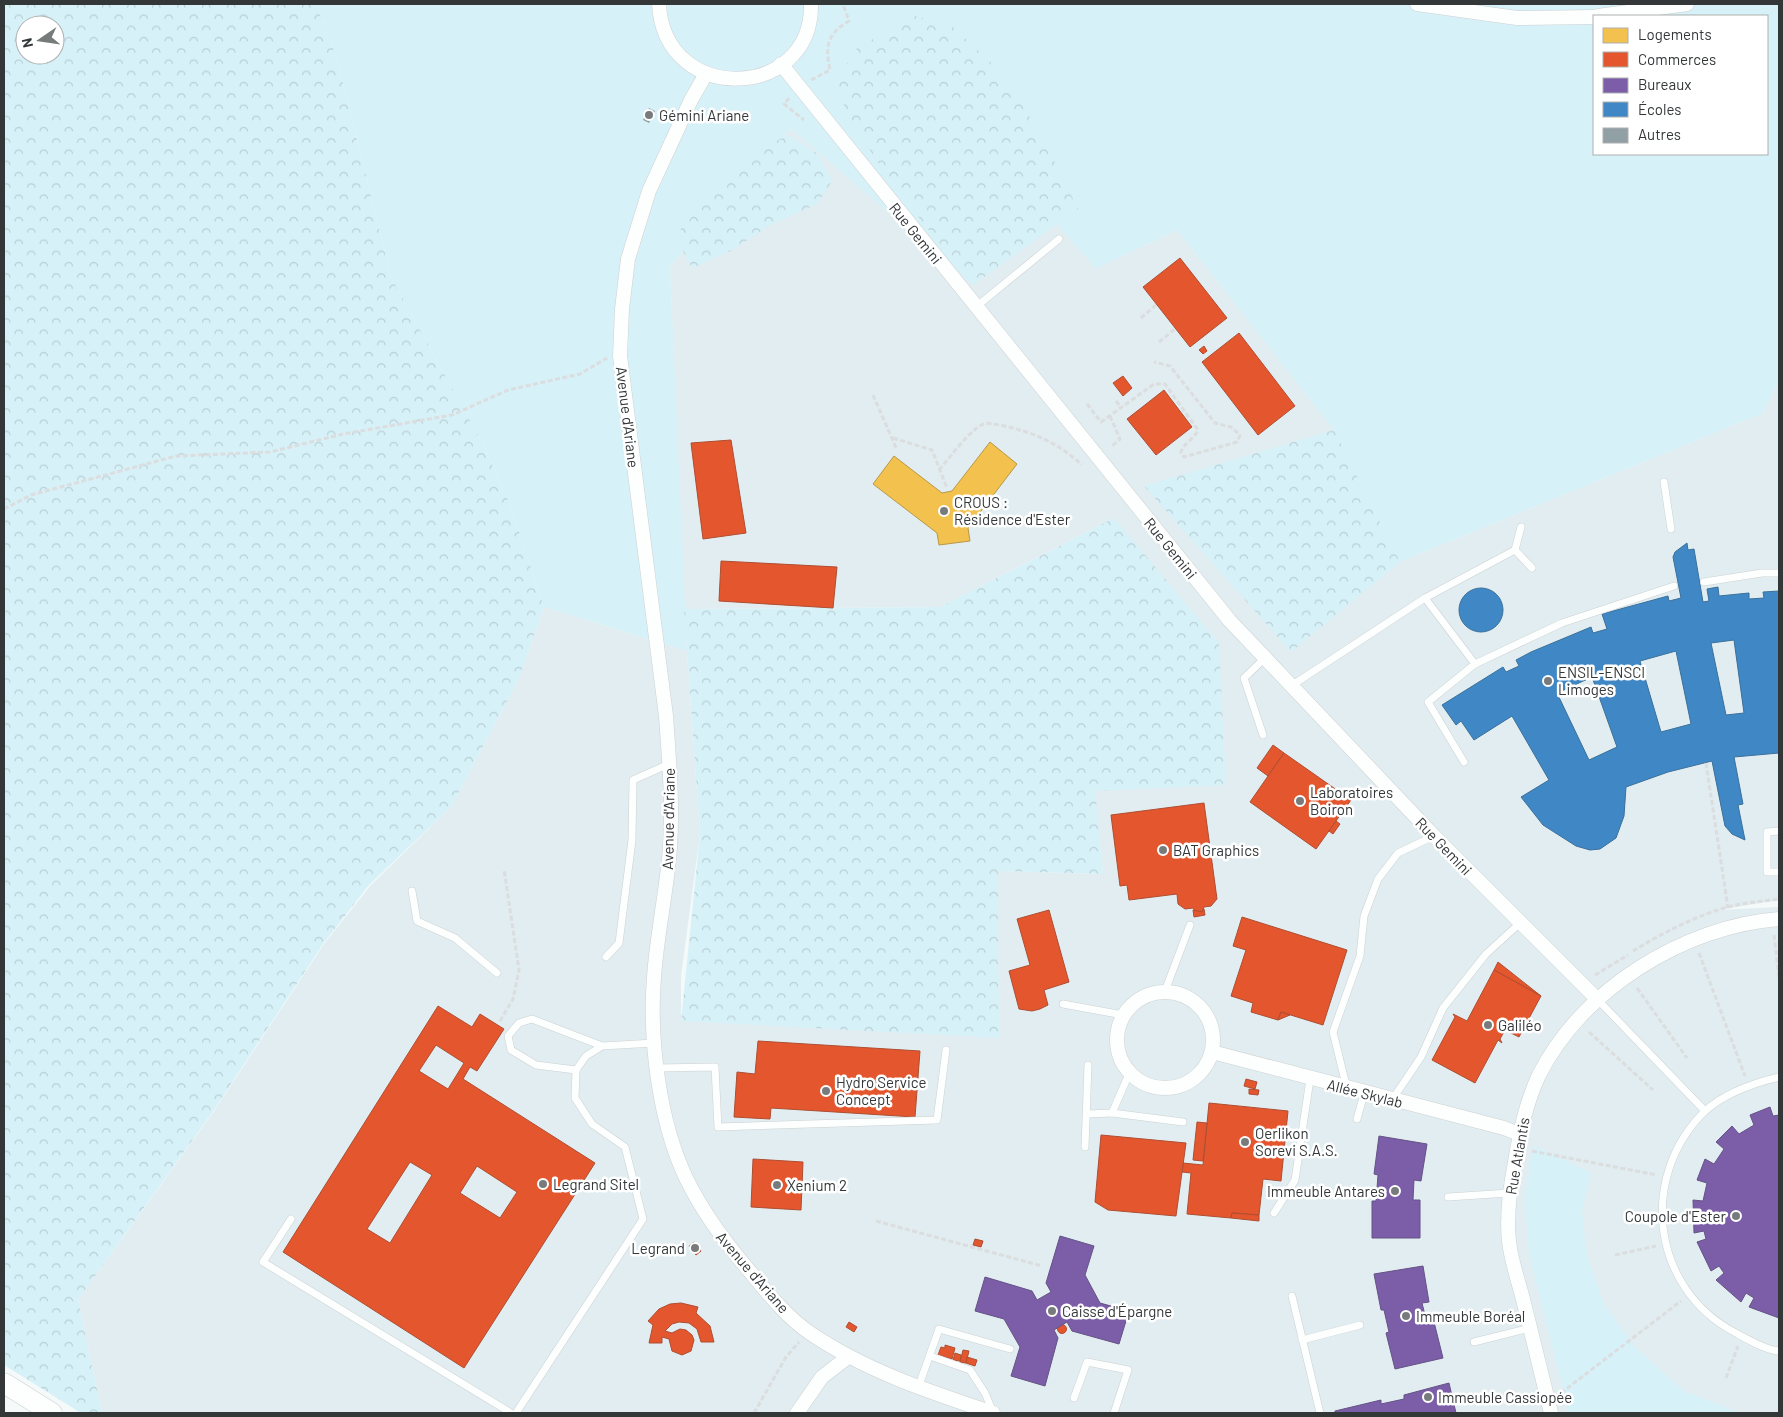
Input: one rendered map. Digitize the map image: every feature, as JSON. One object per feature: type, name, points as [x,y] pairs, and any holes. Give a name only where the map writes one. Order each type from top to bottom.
[{"type":"main road","points":[[4,1383],[52,1413]]},
{"type":"street","points":[[659,4],[662,26],[675,50],[694,68],[706,74],[732,80],[758,76],[781,64],[791,55],[805,33],[811,4]]},
{"type":"street","points":[[1418,4],[1517,18],[1593,16]]},
{"type":"street","points":[[1604,15],[1687,4]]},
{"type":"street","name":"Rue Gemini","points":[[781,64],[801,85],[854,158],[1230,621],[1434,836],[1597,998]]},
{"type":"street","name":"Avenue d'Ariane","points":[[706,74],[691,100],[649,191],[631,251],[622,309],[620,356],[666,716],[669,764],[670,846],[654,977],[656,1068],[667,1122],[690,1185],[720,1236],[770,1296],[808,1332],[848,1357],[918,1388],[993,1413]]},
{"type":"street","name":"Rue Atlantis","points":[[1550,1408],[1509,1241],[1509,1193],[1519,1134],[1522,1118],[1540,1074],[1573,1024],[1597,998],[1626,975],[1692,938],[1732,926],[1776,919]]},
{"type":"street","points":[[1165,991],[1180,994],[1193,1000],[1203,1010],[1210,1024],[1213,1038],[1212,1052],[1206,1066],[1197,1077],[1184,1085],[1170,1089],[1155,1088],[1141,1083],[1129,1074],[1120,1061],[1116,1046],[1117,1030],[1123,1015],[1134,1002],[1149,994],[1165,991]]},
{"type":"street","name":"Allée Skylab","points":[[1212,1052],[1364,1094],[1504,1128],[1519,1134]]},
{"type":"street","points":[[797,1413],[822,1377],[848,1357]]},
{"type":"lane","points":[[976,306],[1059,239]]},
{"type":"lane","points":[[1664,482],[1671,528]]},
{"type":"lane","points":[[1291,686],[1425,598],[1515,550],[1521,527]]},
{"type":"lane","points":[[1515,550],[1532,568]]},
{"type":"lane","points":[[1704,582],[1779,573]]},
{"type":"lane","points":[[1464,762],[1428,702],[1475,664],[1562,623],[1674,586]]},
{"type":"lane","points":[[1425,598],[1475,664]]},
{"type":"lane","points":[[1263,735],[1244,678],[1265,658]]},
{"type":"lane","points":[[606,957],[619,943],[632,840],[633,780],[669,764]]},
{"type":"lane","points":[[1779,831],[1767,832],[1767,872],[1779,872]]},
{"type":"lane","points":[[1347,1089],[1333,1032],[1360,956],[1364,916],[1378,880],[1398,853],[1434,836]]},
{"type":"lane","points":[[412,890],[417,921],[455,938],[497,973]]},
{"type":"lane","points":[[1392,1100],[1421,1057],[1443,1008],[1486,954],[1520,923]]},
{"type":"lane","points":[[1165,991],[1190,925]]},
{"type":"lane","points":[[1597,998],[1705,1111]]},
{"type":"lane","points":[[1063,1004],[1123,1015]]},
{"type":"lane","points":[[576,1070],[536,1066],[511,1050],[508,1036],[519,1023],[532,1019],[602,1046],[654,1043]]},
{"type":"lane","points":[[516,1413],[643,1219],[625,1147],[592,1124],[575,1098],[576,1070],[586,1056],[602,1046]]},
{"type":"lane","points":[[656,1068],[715,1067],[718,1127],[937,1120],[946,1050]]},
{"type":"lane","points":[[1085,1148],[1088,1065]]},
{"type":"lane","points":[[1112,1113],[1129,1074]]},
{"type":"lane","points":[[1779,1077],[1748,1085],[1705,1111],[1678,1145],[1667,1177],[1661,1219],[1667,1254],[1688,1295],[1715,1322],[1741,1336],[1779,1351]]},
{"type":"lane","points":[[1274,1213],[1294,1180],[1310,1079]]},
{"type":"lane","points":[[1356,1119],[1364,1094]]},
{"type":"lane","points":[[1087,1114],[1112,1113],[1183,1122]]},
{"type":"lane","points":[[1448,1197],[1509,1193]]},
{"type":"lane","points":[[291,1219],[262,1262],[511,1413]]},
{"type":"lane","points":[[1292,1296],[1320,1413]]},
{"type":"lane","points":[[1302,1340],[1360,1325]]},
{"type":"lane","points":[[1474,1342],[1530,1328]]},
{"type":"lane","points":[[918,1388],[939,1329],[1010,1349]]},
{"type":"lane","points":[[930,1356],[970,1370],[985,1393],[993,1413]]},
{"type":"lane","points":[[1074,1398],[1087,1362],[1128,1370],[1114,1413]]},
{"type":"path","points":[[784,104],[801,85],[830,70],[827,54],[830,39],[837,28],[849,21],[844,4]]},
{"type":"path","points":[[1140,318],[1157,304]]},
{"type":"path","points":[[1159,342],[1176,328]]},
{"type":"path","points":[[4,509],[31,495],[176,456],[270,452],[343,434],[452,415],[508,390],[580,374],[604,359],[620,356]]},
{"type":"path","points":[[1087,404],[1101,422],[1154,384],[1165,384],[1198,430],[1196,436],[1183,447],[1181,452],[1184,457],[1237,442],[1240,435],[1231,427],[1214,423],[1170,366],[1154,362]]},
{"type":"path","points":[[873,395],[897,450]]},
{"type":"path","points":[[1116,401],[1121,407]]},
{"type":"path","points":[[1110,416],[1120,439],[1112,446]]},
{"type":"path","points":[[939,470],[978,426],[988,422],[1021,429],[1041,436],[1065,450],[1084,467]]},
{"type":"path","points":[[893,438],[932,450],[947,488]]},
{"type":"path","points":[[1706,762],[1728,908]]},
{"type":"path","points":[[500,1021],[513,999],[520,970],[504,869]]},
{"type":"path","points":[[1776,919],[1779,977]]},
{"type":"path","points":[[1692,938],[1710,980],[1748,1085]]},
{"type":"path","points":[[1637,987],[1687,1058]]},
{"type":"path","points":[[1589,1032],[1654,1090]]},
{"type":"path","points":[[1532,1151],[1667,1177]]},
{"type":"path","points":[[876,1221],[1042,1266]]},
{"type":"path","points":[[1615,1255],[1666,1244]]},
{"type":"path","points":[[1550,1408],[1688,1295]]},
{"type":"path","points":[[754,1413],[786,1357],[808,1332]]},
{"type":"path","points":[[1726,1378],[1741,1336]]},
{"type":"shaded area","points":[[791,129],[973,284],[1057,223],[1096,269],[1177,230],[1334,430],[1400,562],[1763,413],[1779,379],[1779,900],[1718,910],[1779,907],[1779,1413],[102,1413],[78,1300],[214,1111],[324,944],[371,885],[451,807],[519,679],[544,607],[687,651],[700,834],[681,976],[681,1021],[998,871],[1103,874],[1094,791],[1114,518],[940,607],[684,609],[670,266]]},
{"type":"green space","points":[[4,4],[316,4],[337,59],[391,277],[484,446],[511,507],[544,607],[519,679],[451,807],[369,885],[323,944],[214,1110],[78,1300],[102,1413],[81,1413],[4,1365]]},
{"type":"green space","points":[[316,4],[1779,4],[1779,379],[1763,413],[1400,562],[1334,430],[1177,230],[1096,269],[1057,224],[973,285],[791,129],[670,266],[687,651],[544,607],[511,507],[484,446],[391,277],[337,59]]},
{"type":"green space","points":[[915,16],[952,26],[998,69],[1041,134],[1078,209],[973,285],[915,213],[879,164],[847,112],[834,84],[858,47]]},
{"type":"green space","points":[[789,135],[818,154],[832,181],[817,204],[769,226],[731,251],[692,268],[675,236],[746,155]]},
{"type":"green space","points":[[1334,430],[1400,562],[1291,652],[1144,486]]},
{"type":"green space","points":[[1114,518],[1219,643],[1226,785],[1095,791],[1103,874],[998,871],[999,1038],[681,1021],[700,834],[684,609],[940,607]]},
{"type":"green space","points":[[1535,1146],[1591,1173],[1582,1212],[1587,1256],[1604,1304],[1635,1347],[1684,1391],[1740,1413],[1569,1413],[1529,1254],[1525,1199],[1532,1151]]},
{"type":"building: Logements","name":"CROUS : Résidence d'Ester","points":[[990,442],[1017,464],[968,528],[970,541],[939,545],[937,533],[873,484],[894,456],[942,493],[952,491]]},
{"type":"building: Commerces","points":[[1180,258],[1227,318],[1190,347],[1143,287]]},
{"type":"building: Commerces","points":[[1239,333],[1295,406],[1258,435],[1202,362]]},
{"type":"building: Commerces","points":[[1204,346],[1207,351],[1203,354],[1199,350]]},
{"type":"building: Commerces","points":[[1123,376],[1132,388],[1123,396],[1113,383]]},
{"type":"building: Commerces","points":[[1164,390],[1192,427],[1156,455],[1127,419]]},
{"type":"building: Commerces","points":[[731,440],[746,533],[703,539],[691,443]]},
{"type":"building: Commerces","points":[[721,561],[837,567],[833,608],[719,601]]},
{"type":"building: Commerces","points":[[1273,745],[1284,753],[1268,776],[1257,768]]},
{"type":"building: Commerces","name":"Laboratoires Boiron","points":[[1284,753],[1351,800],[1316,849],[1250,802]]},
{"type":"building: Commerces","name":"BAT Graphics","points":[[1204,803],[1217,899],[1211,906],[1204,907],[1202,912],[1196,913],[1193,908],[1185,909],[1178,904],[1177,894],[1129,900],[1127,885],[1120,886],[1111,815]]},
{"type":"building: Commerces","points":[[1336,821],[1340,824],[1333,834],[1329,831]]},
{"type":"building: Commerces","points":[[1204,909],[1205,915],[1194,917],[1193,910],[1202,912]]},
{"type":"building: Commerces","points":[[1049,910],[1069,982],[1044,990],[1048,1005],[1032,1011],[1019,1009],[1009,971],[1030,965],[1017,919]]},
{"type":"building: Commerces","points":[[1242,917],[1347,950],[1323,1025],[1281,1012],[1278,1020],[1251,1012],[1253,1003],[1231,996],[1246,950],[1233,946]]},
{"type":"building: Commerces","points":[[1498,962],[1541,996],[1494,970]]},
{"type":"building: Commerces","name":"Galiléo","points":[[1494,970],[1541,996],[1519,1037],[1505,1030],[1500,1039],[1502,1043],[1498,1040],[1475,1083],[1432,1060],[1455,1017],[1453,1014],[1467,1021]]},
{"type":"building: Commerces","name":"Legrand Sitel","points":[[438,1006],[472,1027],[480,1014],[504,1029],[477,1071],[470,1067],[463,1079],[595,1163],[464,1368],[283,1252]],"holes":[[[436,1045],[464,1063],[448,1089],[419,1071]],[[410,1162],[432,1175],[390,1243],[367,1229]],[[477,1166],[517,1192],[500,1218],[460,1193]]]},
{"type":"building: Commerces","points":[[1281,1012],[1290,1015],[1278,1020]]},
{"type":"building: Commerces","name":"Hydro Service Concept","points":[[758,1041],[920,1051],[915,1117],[771,1108],[770,1119],[734,1117],[737,1072],[755,1074]]},
{"type":"building: Commerces","points":[[1246,1079],[1257,1082],[1255,1089],[1244,1086]]},
{"type":"building: Commerces","points":[[1249,1089],[1259,1090],[1258,1095],[1249,1094]]},
{"type":"building: Commerces","name":"Oerlikon Sorevi S.A.S.","points":[[1209,1103],[1288,1111],[1281,1181],[1263,1179],[1259,1215],[1232,1213],[1231,1218],[1187,1214],[1191,1173],[1182,1172],[1183,1163],[1203,1165]]},
{"type":"building: Commerces","points":[[1197,1122],[1207,1123],[1203,1161],[1193,1160]]},
{"type":"building: Commerces","points":[[1101,1135],[1186,1143],[1176,1216],[1108,1210],[1095,1202]]},
{"type":"building: Commerces","name":"Xenium 2","points":[[753,1159],[803,1162],[801,1210],[751,1207]]},
{"type":"building: Commerces","points":[[1232,1213],[1259,1215],[1259,1221],[1231,1218]]},
{"type":"building: Commerces","points":[[975,1239],[983,1241],[981,1247],[973,1245]]},
{"type":"building: Commerces","name":"Legrand","points":[[694,1242],[701,1251],[696,1255],[689,1246]]},
{"type":"building: Commerces","points":[[681,1303],[698,1307],[696,1313],[710,1326],[714,1342],[701,1342],[697,1329],[689,1323],[679,1322],[672,1324],[665,1331],[672,1333],[680,1329],[686,1330],[692,1335],[694,1340],[691,1351],[682,1355],[672,1351],[669,1339],[662,1337],[662,1343],[649,1343],[653,1325],[648,1321],[659,1309],[670,1304]]},
{"type":"building: Commerces","points":[[849,1322],[857,1327],[854,1332],[846,1327]]},
{"type":"building: Commerces","points":[[1062,1324],[1067,1329],[1062,1334],[1057,1329]]},
{"type":"building: Commerces","points":[[945,1345],[955,1348],[952,1359],[938,1355],[941,1347],[945,1348]]},
{"type":"building: Commerces","points":[[963,1350],[969,1351],[966,1363],[960,1362]]},
{"type":"building: Commerces","points":[[955,1353],[961,1355],[960,1361],[953,1360]]},
{"type":"building: Commerces","points":[[967,1357],[977,1360],[975,1366],[966,1363]]},
{"type":"building: Bureaux","name":"Coupole d'Ester","points":[[1770,1107],[1773,1116],[1779,1115],[1779,1318],[1749,1307],[1754,1298],[1746,1293],[1741,1302],[1716,1280],[1724,1273],[1719,1266],[1711,1271],[1697,1242],[1706,1239],[1704,1231],[1694,1233],[1693,1200],[1703,1201],[1707,1183],[1697,1180],[1705,1159],[1714,1164],[1724,1149],[1716,1142],[1732,1126],[1739,1134],[1754,1125],[1750,1115]]},
{"type":"building: Bureaux","name":"Immeuble Antares","points":[[1379,1136],[1427,1144],[1421,1181],[1414,1180],[1413,1200],[1420,1200],[1420,1238],[1372,1238],[1372,1201],[1376,1201],[1378,1175],[1374,1174]]},
{"type":"building: Bureaux","name":"Caisse d'Épargne","points":[[1060,1236],[1094,1246],[1085,1275],[1100,1303],[1129,1311],[1119,1344],[1072,1331],[1067,1322],[1054,1330],[1058,1338],[1045,1386],[1011,1376],[1020,1347],[1004,1319],[975,1311],[985,1277],[1032,1291],[1037,1300],[1051,1292],[1046,1283]]},
{"type":"building: Bureaux","name":"Immeuble Boréal","points":[[1423,1266],[1429,1302],[1422,1303],[1427,1323],[1434,1322],[1443,1358],[1395,1369],[1386,1333],[1389,1332],[1384,1310],[1381,1310],[1374,1274]]},
{"type":"building: Bureaux","name":"Immeuble Cassiopée","points":[[1449,1383],[1456,1413],[1335,1413],[1335,1411],[1381,1400],[1381,1404],[1404,1399],[1404,1395]]},
{"type":"building: Écoles","points":[[1687,543],[1688,550],[1694,549],[1703,602],[1709,601],[1707,589],[1718,587],[1719,596],[1749,593],[1749,599],[1764,598],[1763,592],[1779,591],[1779,753],[1734,757],[1743,804],[1738,805],[1745,840],[1732,834],[1725,826],[1712,761],[1668,772],[1626,787],[1624,816],[1616,838],[1600,849],[1590,850],[1576,846],[1543,825],[1521,797],[1549,780],[1512,716],[1474,740],[1461,721],[1456,725],[1442,705],[1503,667],[1506,672],[1519,666],[1516,660],[1531,652],[1591,627],[1593,633],[1607,629],[1602,614],[1668,596],[1669,601],[1681,598],[1673,557],[1675,552]],"holes":[[[1734,640],[1744,713],[1726,715],[1711,643]],[[1676,651],[1691,724],[1661,732],[1640,661]],[[1592,677],[1617,747],[1589,760],[1557,693]]]},
{"type":"building: Écoles","points":[[1481,588],[1493,592],[1499,598],[1503,610],[1499,622],[1493,628],[1481,632],[1469,628],[1463,622],[1459,610],[1463,598],[1469,592]]},
{"type":"building: Autres","name":"Gémini Ariane","points":[[649,108],[655,111],[649,123],[643,120]]},
{"type":"place","name":"Gémini Ariane","points":[[649,115]]},
{"type":"place","name":"CROUS : Résidence d'Ester","points":[[944,511]]},
{"type":"place","name":"ENSIL-ENSCI Limoges","points":[[1548,681]]},
{"type":"place","name":"Laboratoires Boiron","points":[[1300,801]]},
{"type":"place","name":"BAT Graphics","points":[[1163,850]]},
{"type":"place","name":"Galiléo","points":[[1488,1025]]},
{"type":"place","name":"Hydro Service Concept","points":[[826,1091]]},
{"type":"place","name":"Oerlikon Sorevi S.A.S.","points":[[1245,1142]]},
{"type":"place","name":"Legrand Sitel","points":[[543,1184]]},
{"type":"place","name":"Xenium 2","points":[[777,1185]]},
{"type":"place","name":"Immeuble Antares","points":[[1395,1191]]},
{"type":"place","name":"Coupole d'Ester","points":[[1736,1216]]},
{"type":"place","name":"Legrand","points":[[695,1248]]},
{"type":"place","name":"Caisse d'Épargne","points":[[1052,1311]]},
{"type":"place","name":"Immeuble Boréal","points":[[1406,1316]]},
{"type":"place","name":"Immeuble Cassiopée","points":[[1428,1397]]}]
